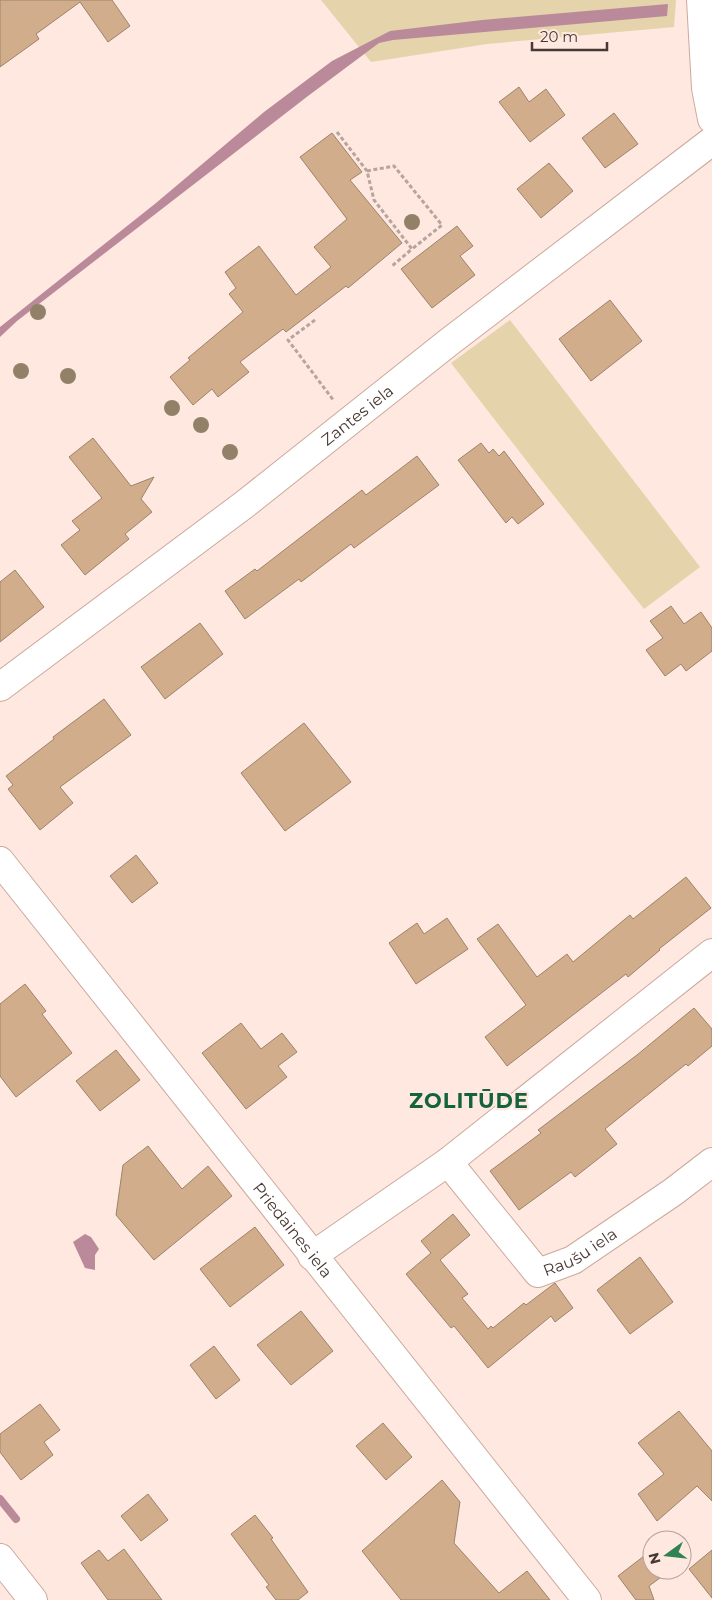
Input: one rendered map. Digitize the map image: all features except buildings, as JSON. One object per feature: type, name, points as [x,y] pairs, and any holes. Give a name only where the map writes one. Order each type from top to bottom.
[{"type":"street","points":[[701,0],[706,88],[712,119]]},
{"type":"street","name":"Zantes iela","points":[[0,687],[245,504],[466,329],[712,141]]},
{"type":"street","name":"Priedaines iela","points":[[0,861],[587,1600]]},
{"type":"street","points":[[312,1256],[448,1162],[712,953]]},
{"type":"street","name":"Raušu iela","points":[[448,1162],[538,1273],[573,1260],[674,1192],[712,1162]]},
{"type":"street","points":[[0,1558],[33,1600]]},
{"type":"path","points":[[337,132],[367,170],[374,200],[412,249]]},
{"type":"path","points":[[367,170],[394,166],[442,225],[392,266]]},
{"type":"path","points":[[315,320],[288,340],[349,421]]},
{"type":"shaded area","points":[[321,0],[676,0],[674,27],[487,44],[371,62]]},
{"type":"shaded area","points":[[668,4],[667,16],[393,40],[379,43],[17,321],[0,337],[0,327],[156,203],[264,112],[332,61],[390,31],[482,20]]},
{"type":"shaded area","points":[[510,320],[700,567],[644,609],[451,363]]},
{"type":"shaded area","points":[[85,1234],[91,1237],[99,1249],[95,1255],[95,1270],[85,1268],[73,1242]]},
{"type":"waterway","points":[[0,1499],[16,1519]]},
{"type":"district","name":"ZOLITŪDE","points":[[469,1100]]}]
